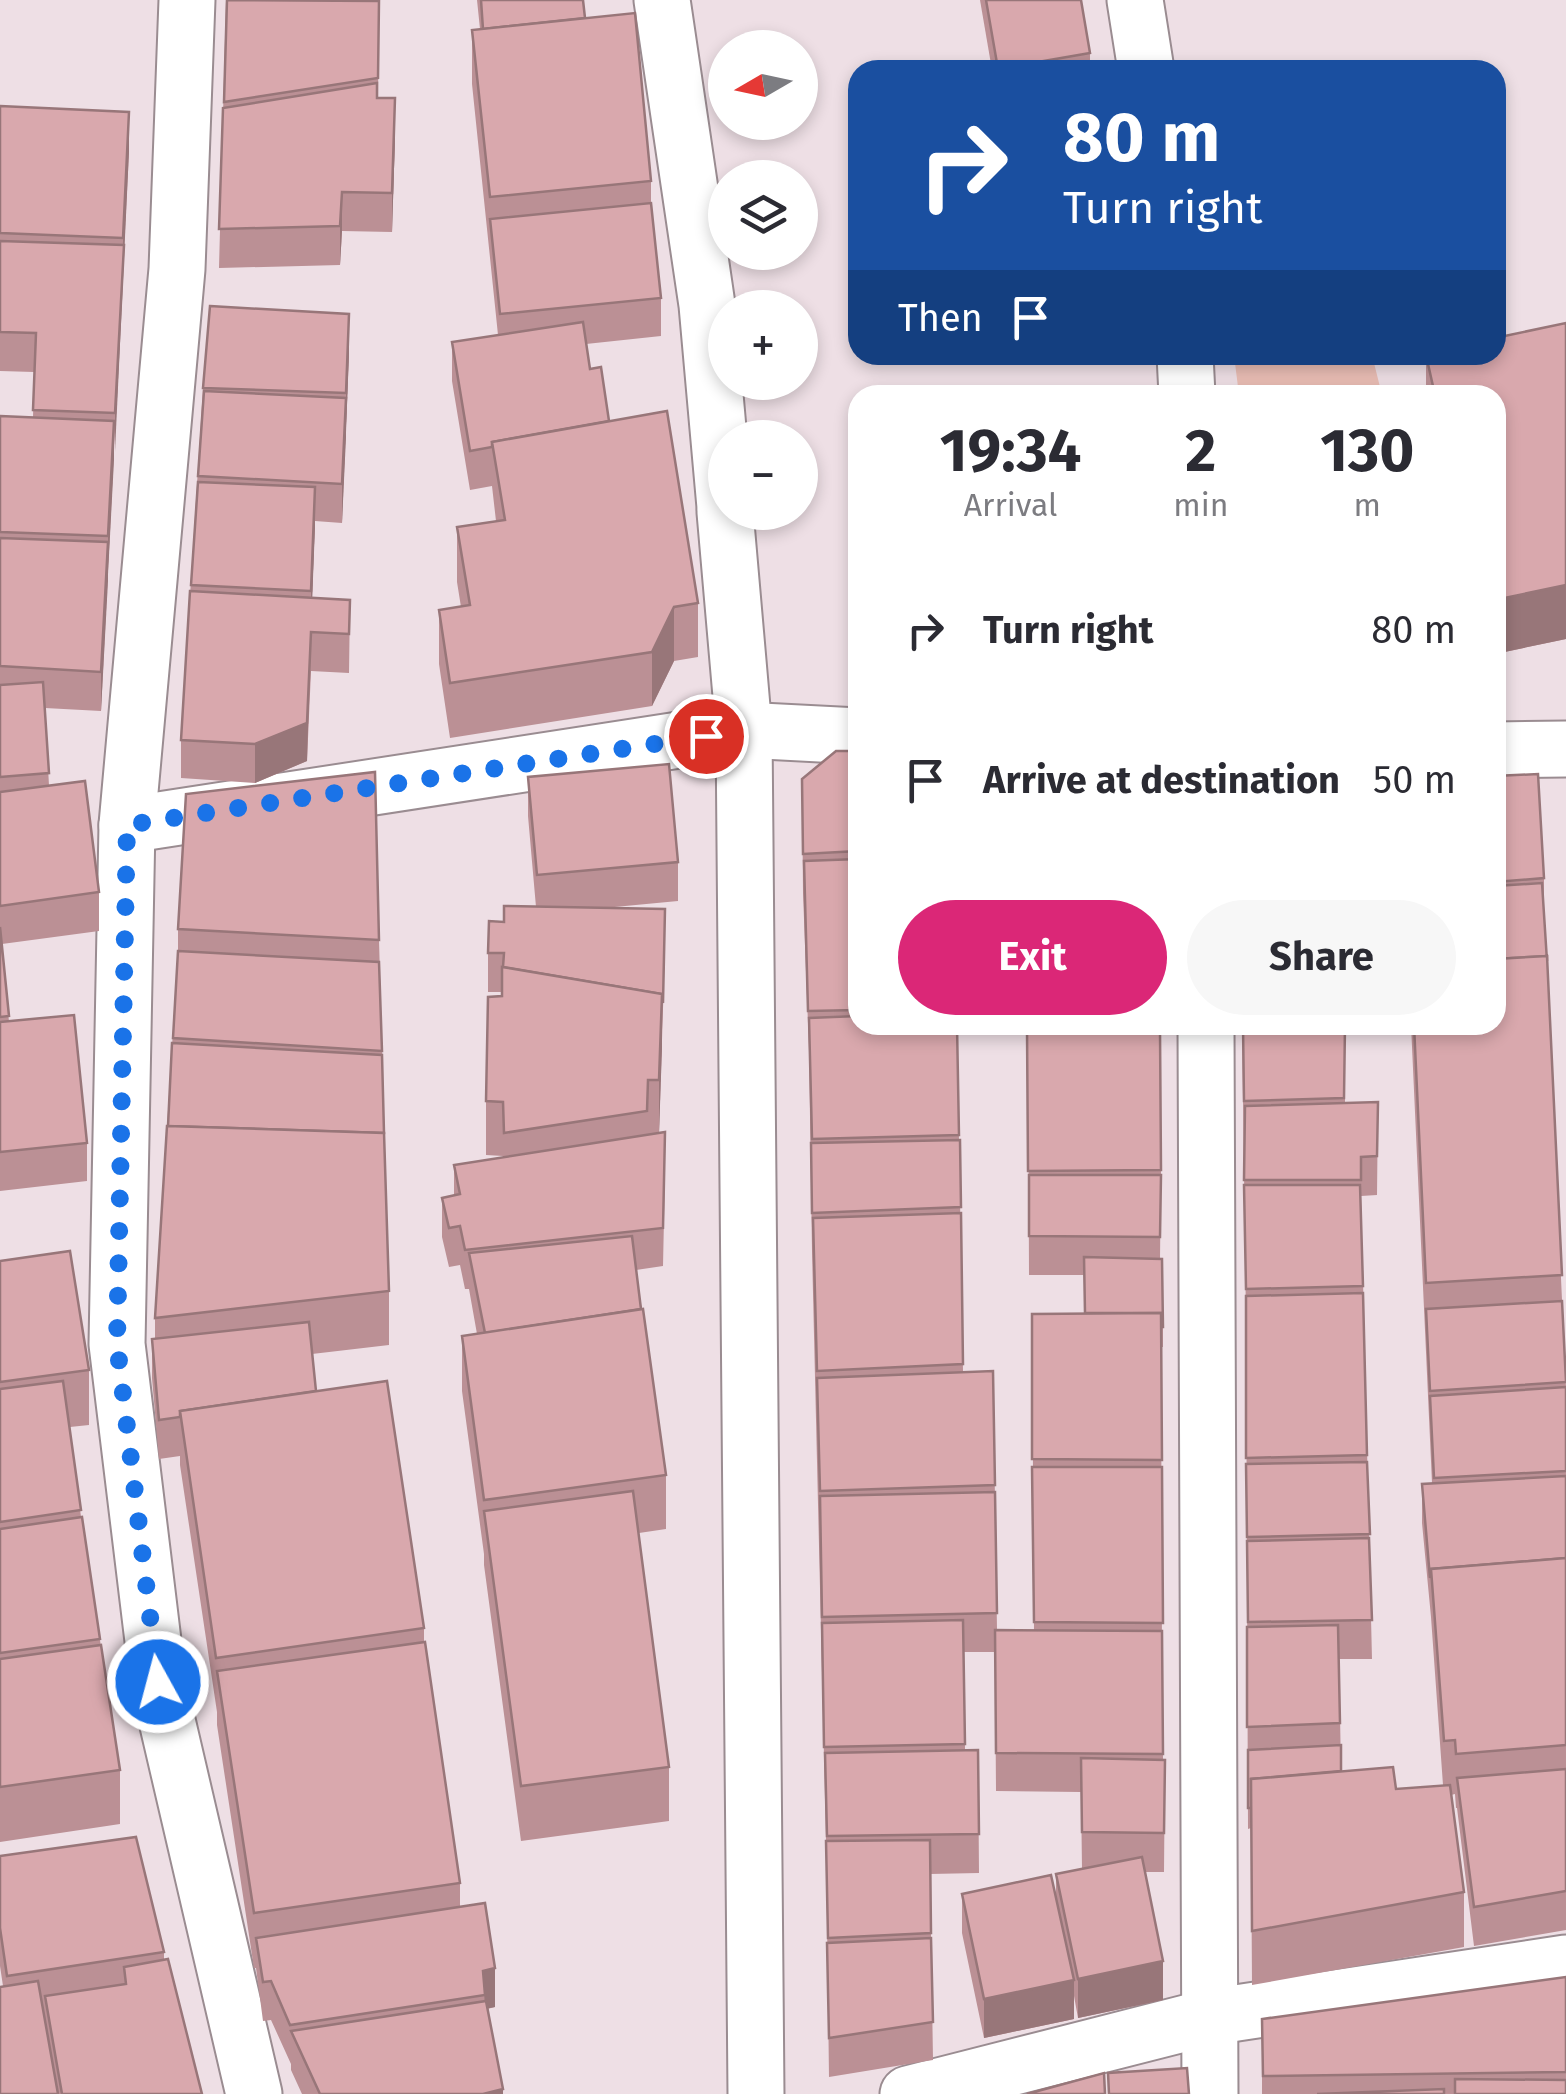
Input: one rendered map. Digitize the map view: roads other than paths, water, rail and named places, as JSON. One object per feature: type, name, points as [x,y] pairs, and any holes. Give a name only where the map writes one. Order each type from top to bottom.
[{"type":"street","points":[[187,0],[177,269],[127,825],[117,1344],[158,1682],[254,2094]]},
{"type":"street","points":[[662,0],[708,305],[718,420]]},
{"type":"street","points":[[1135,0],[1144,60]]},
{"type":"street","points":[[727,530],[744,730],[756,2094]]},
{"type":"street","points":[[127,825],[744,730],[848,735]]},
{"type":"street","points":[[1506,750],[1566,749]]},
{"type":"street","points":[[1206,1035],[1210,2094]]},
{"type":"street","points":[[908,2094],[1210,2016],[1566,1963]]}]
